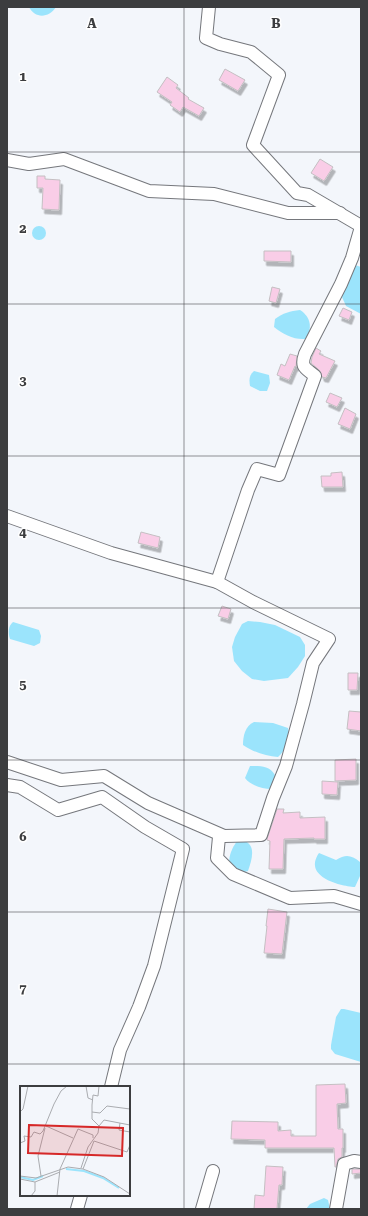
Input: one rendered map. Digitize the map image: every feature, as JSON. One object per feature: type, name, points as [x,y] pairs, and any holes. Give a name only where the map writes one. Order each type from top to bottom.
[{"type":"street","points":[[209,7],[206,38],[220,44],[251,52],[279,75],[253,145],[297,193],[308,195],[340,212],[361,226],[352,258],[341,284],[302,362],[304,368],[315,376],[279,474],[257,469],[248,490],[217,582]]},
{"type":"street","points":[[7,160],[29,164],[64,158],[149,191],[214,194],[288,213],[340,212]]},
{"type":"street","points":[[7,516],[110,553],[217,582],[253,602],[329,639],[313,664],[286,766],[260,835],[219,837],[217,858],[233,874],[290,898],[334,896],[361,904]]},
{"type":"street","points":[[7,762],[61,780],[104,776],[148,803],[224,836]]},
{"type":"street","points":[[7,785],[20,787],[58,810],[102,798],[145,827],[183,849],[154,966],[139,1007],[120,1050],[111,1086]]},
{"type":"street","points":[[336,1209],[344,1164],[354,1161],[361,1162]]},
{"type":"street","points":[[202,1209],[213,1171]]},
{"type":"street","points":[[77,1209],[81,1196]]},
{"type":"water","points":[[29,7],[56,7],[50,13],[42,16],[35,14]]},
{"type":"water","points":[[39,226],[44,228],[46,233],[44,238],[39,240],[34,238],[32,233],[34,228]]},
{"type":"water","points":[[355,265],[361,267],[361,314],[346,306],[342,297],[352,269]]},
{"type":"water","points":[[300,310],[307,316],[310,323],[308,335],[305,339],[297,339],[289,336],[274,327],[275,319],[278,317]]},
{"type":"water","points":[[254,371],[269,375],[270,383],[267,391],[260,391],[250,386],[251,374]]},
{"type":"water","points":[[248,621],[275,625],[300,637],[305,645],[305,656],[288,678],[264,681],[252,679],[242,671],[234,661],[232,647],[235,637],[242,624]]},
{"type":"water","points":[[13,622],[39,630],[41,636],[40,643],[34,646],[10,639],[9,630]]},
{"type":"water","points":[[254,722],[273,723],[288,728],[289,736],[287,744],[278,757],[269,756],[251,750],[243,745],[245,732],[248,726]]},
{"type":"water","points":[[250,766],[264,767],[273,772],[275,775],[271,789],[256,786],[245,778]]},
{"type":"water","points":[[242,840],[247,842],[252,848],[252,857],[248,871],[241,873],[229,864],[230,855],[234,846],[237,841]]},
{"type":"water","points":[[319,853],[336,860],[348,856],[360,862],[360,876],[355,887],[332,882],[319,874],[315,868],[315,861]]},
{"type":"water","points":[[341,1009],[361,1013],[361,1062],[335,1054],[331,1049],[336,1017]]},
{"type":"water","points":[[324,1198],[328,1200],[330,1209],[306,1209],[310,1204]]},
{"type":"building","points":[[225,69],[245,80],[238,91],[219,80]]},
{"type":"building","points":[[167,77],[178,85],[176,88],[189,98],[188,99],[204,108],[199,116],[183,107],[180,112],[170,105],[172,102],[157,92]]},
{"type":"building","points":[[320,159],[333,167],[324,181],[311,173]]},
{"type":"building","points":[[37,176],[45,176],[45,179],[60,180],[59,210],[42,209],[43,188],[37,188]]},
{"type":"building","points":[[264,251],[291,251],[291,262],[264,261]]},
{"type":"building","points":[[272,287],[280,289],[276,303],[269,301]]},
{"type":"building","points":[[343,308],[352,312],[349,320],[339,316]]},
{"type":"building","points":[[316,348],[321,351],[319,354],[335,361],[326,378],[322,377],[320,371],[311,363]]},
{"type":"building","points":[[290,354],[297,356],[296,367],[295,366],[289,380],[277,375],[281,364],[285,366]]},
{"type":"building","points":[[330,393],[342,398],[337,407],[326,402]]},
{"type":"building","points":[[345,408],[356,414],[350,429],[338,424]]},
{"type":"building","points":[[342,472],[343,487],[322,487],[321,476],[331,476],[331,473]]},
{"type":"building","points":[[141,532],[160,537],[158,548],[138,543]]},
{"type":"building","points":[[222,606],[231,609],[228,619],[218,616]]},
{"type":"building","points":[[348,673],[358,673],[357,690],[348,690]]},
{"type":"building","points":[[349,711],[361,712],[361,731],[347,729]]},
{"type":"building","points":[[356,759],[356,780],[335,781],[335,760]]},
{"type":"building","points":[[322,781],[338,782],[337,795],[322,794]]},
{"type":"building","points":[[277,809],[284,809],[283,813],[300,812],[300,818],[325,817],[325,839],[284,839],[283,869],[269,869],[270,841],[267,839]]},
{"type":"building","points":[[268,909],[287,912],[282,954],[264,953]]},
{"type":"building","points":[[345,1084],[346,1103],[337,1104],[338,1129],[343,1129],[343,1148],[342,1157],[338,1159],[336,1167],[334,1148],[265,1148],[265,1140],[231,1139],[232,1121],[278,1122],[278,1131],[291,1130],[291,1136],[316,1136],[316,1085]]},
{"type":"building","points":[[266,1166],[283,1167],[282,1185],[279,1185],[277,1209],[254,1209],[255,1195],[264,1196]]},
{"type":"building","points":[[352,1169],[361,1169],[361,1173],[352,1174]]}]
